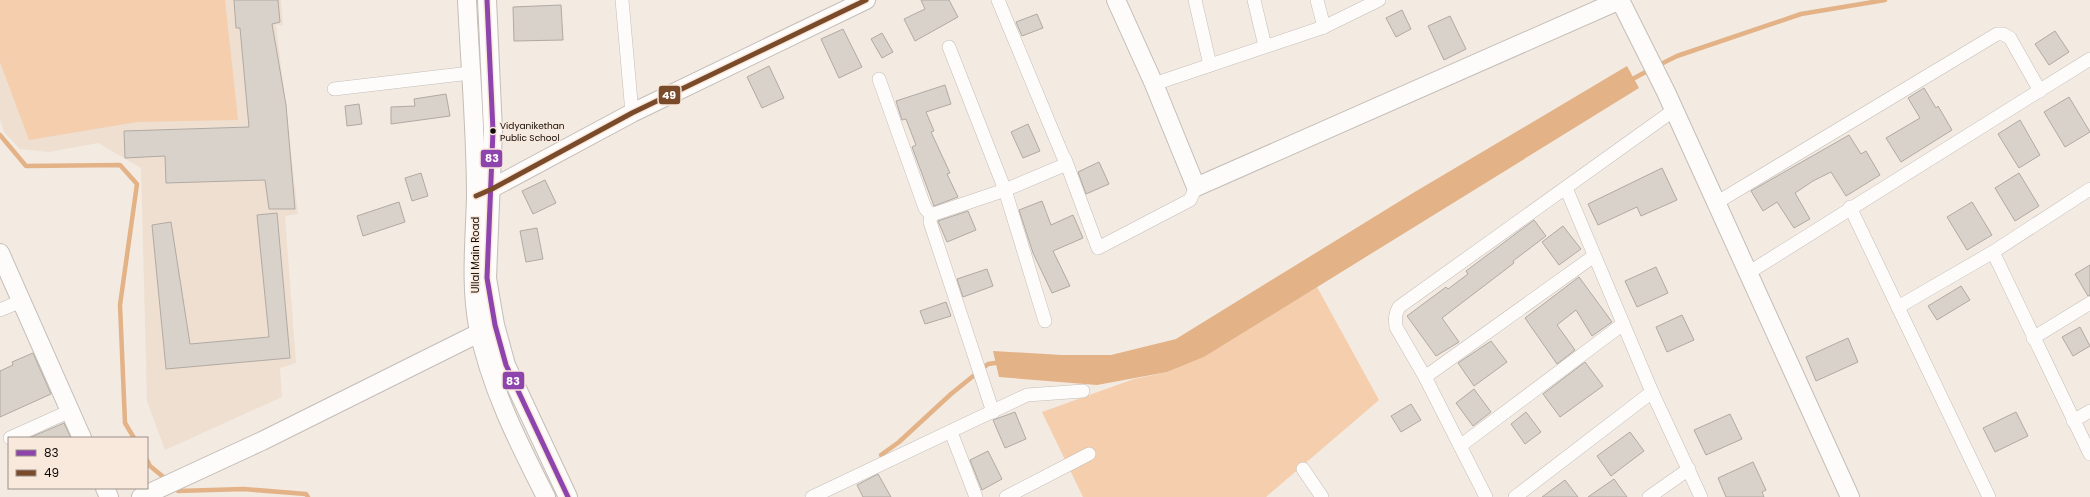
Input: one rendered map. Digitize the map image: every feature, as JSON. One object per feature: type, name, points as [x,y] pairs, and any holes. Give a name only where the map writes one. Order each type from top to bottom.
[{"type":"street","name":"Ullal Main Road","points":[[467,0],[470,74],[484,192],[488,367],[508,420],[546,497]]},
{"type":"street","name":"Ullal Main Road","points":[[484,192],[493,131],[487,0]]},
{"type":"street","points":[[622,0],[632,113]]},
{"type":"street","points":[[484,192],[632,113],[866,0]]},
{"type":"street","points":[[998,0],[1065,159],[1098,248],[1190,200],[1196,187],[1620,0],[1643,49],[1666,92],[1850,497]]},
{"type":"street","points":[[1116,0],[1154,84],[1196,187]]},
{"type":"street","points":[[1195,0],[1210,64]]},
{"type":"street","points":[[1254,0],[1265,46]]},
{"type":"street","points":[[1317,0],[1324,27]]},
{"type":"street","points":[[1154,84],[1324,27],[1379,0]]},
{"type":"street","points":[[1716,203],[1997,34],[2003,34],[2010,38],[2040,90]]},
{"type":"street","points":[[949,47],[1005,190],[1046,321]]},
{"type":"street","points":[[1748,273],[2090,59]]},
{"type":"street","points":[[334,89],[470,74]]},
{"type":"street","points":[[879,79],[925,208],[931,215],[930,222],[992,412]]},
{"type":"street","points":[[1486,497],[1425,377],[1396,327],[1395,316],[1399,307],[1674,110]]},
{"type":"street","points":[[931,215],[1005,190],[1062,166],[1065,159]]},
{"type":"street","points":[[1566,188],[1652,392],[1701,497]]},
{"type":"street","points":[[1898,307],[1993,252],[2090,189]]},
{"type":"street","points":[[1850,208],[1989,497]]},
{"type":"street","points":[[1993,252],[2090,454]]},
{"type":"street","points":[[0,253],[82,437]]},
{"type":"street","points":[[1425,377],[1594,256]]},
{"type":"street","points":[[0,310],[21,301]]},
{"type":"street","points":[[2033,338],[2090,303]]},
{"type":"street","points":[[1460,446],[1623,324]]},
{"type":"street","name":"Ullal Main Road","points":[[487,329],[506,365],[568,497]]},
{"type":"street","points":[[141,497],[487,329]]},
{"type":"street","points":[[812,497],[1026,395],[1083,391]]},
{"type":"street","points":[[1515,497],[1652,392]]},
{"type":"street","points":[[11,437],[70,411]]},
{"type":"street","points":[[2073,421],[2090,411]]},
{"type":"street","points":[[951,432],[976,497]]},
{"type":"street","points":[[1006,497],[1089,454]]},
{"type":"street","points":[[1302,469],[1322,497]]},
{"type":"street","points":[[1649,497],[1689,469]]},
{"type":"shaded area","points":[[0,0],[281,0],[283,26],[276,24],[298,214],[285,216],[296,363],[280,368],[282,397],[165,450],[147,401],[141,168],[98,143],[49,152],[20,149],[4,132],[0,119]]},
{"type":"shaded area","points":[[0,0],[225,0],[238,120],[137,122],[29,140],[0,62]]},
{"type":"shaded area","points":[[1627,66],[1639,88],[1204,357],[1167,372],[1097,385],[999,377],[993,351],[1062,355],[1111,355],[1176,339],[1413,193]]},
{"type":"shaded area","points":[[1317,287],[1379,400],[1266,497],[1083,497],[1042,412],[1134,379],[1167,372],[1204,357]]},
{"type":"building","points":[[234,0],[278,0],[280,22],[272,24],[286,105],[295,209],[269,209],[265,180],[166,183],[165,156],[125,158],[124,131],[249,127],[240,28],[236,28]]},
{"type":"building","points":[[921,0],[949,0],[958,17],[915,41],[904,19],[925,9]]},
{"type":"building","points":[[561,5],[563,40],[514,41],[513,7]]},
{"type":"building","points":[[1402,10],[1411,29],[1396,37],[1386,18]]},
{"type":"building","points":[[1037,14],[1043,28],[1022,36],[1016,22]]},
{"type":"building","points":[[1450,16],[1466,49],[1444,60],[1428,26]]},
{"type":"building","points":[[843,29],[862,67],[839,78],[821,39]]},
{"type":"building","points":[[2055,31],[2069,52],[2049,65],[2035,44]]},
{"type":"building","points":[[882,33],[893,52],[882,58],[871,39]]},
{"type":"building","points":[[769,66],[784,98],[762,108],[747,77]]},
{"type":"building","points":[[945,85],[951,104],[926,112],[934,131],[931,132],[950,173],[947,174],[958,197],[934,206],[912,147],[916,145],[906,119],[902,120],[896,101]]},
{"type":"building","points":[[1924,88],[1936,108],[1938,106],[1952,130],[1901,162],[1886,138],[1920,118],[1908,98]]},
{"type":"building","points":[[446,94],[450,116],[391,124],[391,107],[415,106],[414,99]]},
{"type":"building","points":[[2069,97],[2090,132],[2065,147],[2044,112]]},
{"type":"building","points":[[359,104],[362,124],[347,126],[345,106]]},
{"type":"building","points":[[2020,120],[2040,155],[2019,168],[1998,134]]},
{"type":"building","points":[[1028,124],[1040,151],[1023,158],[1011,132]]},
{"type":"building","points":[[1849,135],[1861,154],[1866,151],[1880,175],[1846,196],[1831,172],[1813,181],[1795,193],[1810,219],[1794,228],[1777,202],[1763,211],[1751,191]]},
{"type":"building","points":[[1099,162],[1109,184],[1086,194],[1078,172]]},
{"type":"building","points":[[1662,168],[1677,200],[1641,216],[1637,207],[1598,225],[1588,204]]},
{"type":"building","points":[[421,173],[428,196],[412,201],[405,178]]},
{"type":"building","points":[[2019,173],[2039,206],[2015,221],[1995,188]]},
{"type":"building","points":[[545,180],[556,203],[533,214],[522,191]]},
{"type":"building","points":[[1042,201],[1051,225],[1073,215],[1083,238],[1053,251],[1070,286],[1052,293],[1033,253],[1019,210]]},
{"type":"building","points":[[399,202],[405,222],[363,236],[357,216]]},
{"type":"building","points":[[1972,202],[1992,235],[1967,250],[1947,217]]},
{"type":"building","points":[[968,211],[976,230],[947,242],[938,221]]},
{"type":"building","points":[[277,213],[290,358],[166,369],[152,225],[171,222],[190,344],[269,337],[257,215]]},
{"type":"building","points":[[1534,220],[1546,236],[1513,261],[1514,263],[1442,318],[1459,342],[1436,356],[1407,316],[1446,287],[1448,289],[1468,274],[1466,271]]},
{"type":"building","points":[[1563,226],[1581,249],[1559,265],[1542,242]]},
{"type":"building","points":[[537,228],[543,259],[526,262],[520,231]]},
{"type":"building","points":[[2090,265],[2090,295],[2088,296],[2075,274]]},
{"type":"building","points":[[1656,267],[1668,293],[1637,307],[1625,281]]},
{"type":"building","points":[[987,269],[993,286],[963,297],[957,279]]},
{"type":"building","points":[[1579,277],[1612,322],[1592,336],[1576,310],[1557,325],[1575,350],[1557,364],[1525,318]]},
{"type":"building","points":[[1961,286],[1970,300],[1937,320],[1928,306]]},
{"type":"building","points":[[946,302],[951,316],[925,324],[920,311]]},
{"type":"building","points":[[1682,315],[1694,340],[1667,352],[1656,327]]},
{"type":"building","points":[[2080,327],[2090,346],[2073,356],[2062,337]]},
{"type":"building","points":[[1848,338],[1858,362],[1816,381],[1806,357]]},
{"type":"building","points":[[1491,341],[1507,362],[1474,386],[1458,363]]},
{"type":"building","points":[[33,353],[51,394],[0,417],[0,371],[13,365],[12,362]]},
{"type":"building","points":[[1585,362],[1603,386],[1560,417],[1543,394]]},
{"type":"building","points":[[1474,389],[1491,412],[1473,426],[1456,403]]},
{"type":"building","points":[[1411,404],[1421,420],[1401,432],[1391,416]]},
{"type":"building","points":[[1015,412],[1026,439],[1005,448],[993,420]]},
{"type":"building","points":[[1526,412],[1541,432],[1525,444],[1511,424]]},
{"type":"building","points":[[2016,412],[2028,436],[1995,452],[1983,428]]},
{"type":"building","points":[[1730,414],[1742,439],[1706,455],[1694,430]]},
{"type":"building","points":[[64,423],[71,437],[31,437]]},
{"type":"building","points":[[1630,432],[1644,451],[1611,476],[1597,456]]},
{"type":"building","points":[[988,451],[1002,479],[982,490],[970,460]]},
{"type":"building","points":[[1753,462],[1766,490],[1762,492],[1764,497],[1726,497],[1718,478]]},
{"type":"building","points":[[878,474],[891,497],[863,497],[857,485]]},
{"type":"building","points":[[1614,479],[1627,497],[1588,497]]},
{"type":"building","points":[[1565,480],[1578,497],[1542,497]]},
{"type":"waterway","points":[[1657,66],[1677,56],[1801,14],[1885,0]]},
{"type":"waterway","points":[[1629,81],[1651,69]]},
{"type":"waterway","points":[[0,135],[26,166],[120,165],[137,184],[120,305],[125,423],[133,437]]},
{"type":"waterway","points":[[881,455],[899,442],[951,394],[988,364],[1002,362]]},
{"type":"waterway","points":[[148,462],[150,466],[167,480]]},
{"type":"waterway","points":[[174,487],[178,491],[243,489],[306,494],[308,497]]},
{"type":"transit line","name":"83","points":[[487,0],[493,131],[487,278],[495,325],[506,365],[568,497]]},
{"type":"transit line","name":"49","points":[[476,196],[492,189],[632,113],[866,0]]},
{"type":"place","name":"Vidyanikethan Public School","points":[[493,131]]}]
